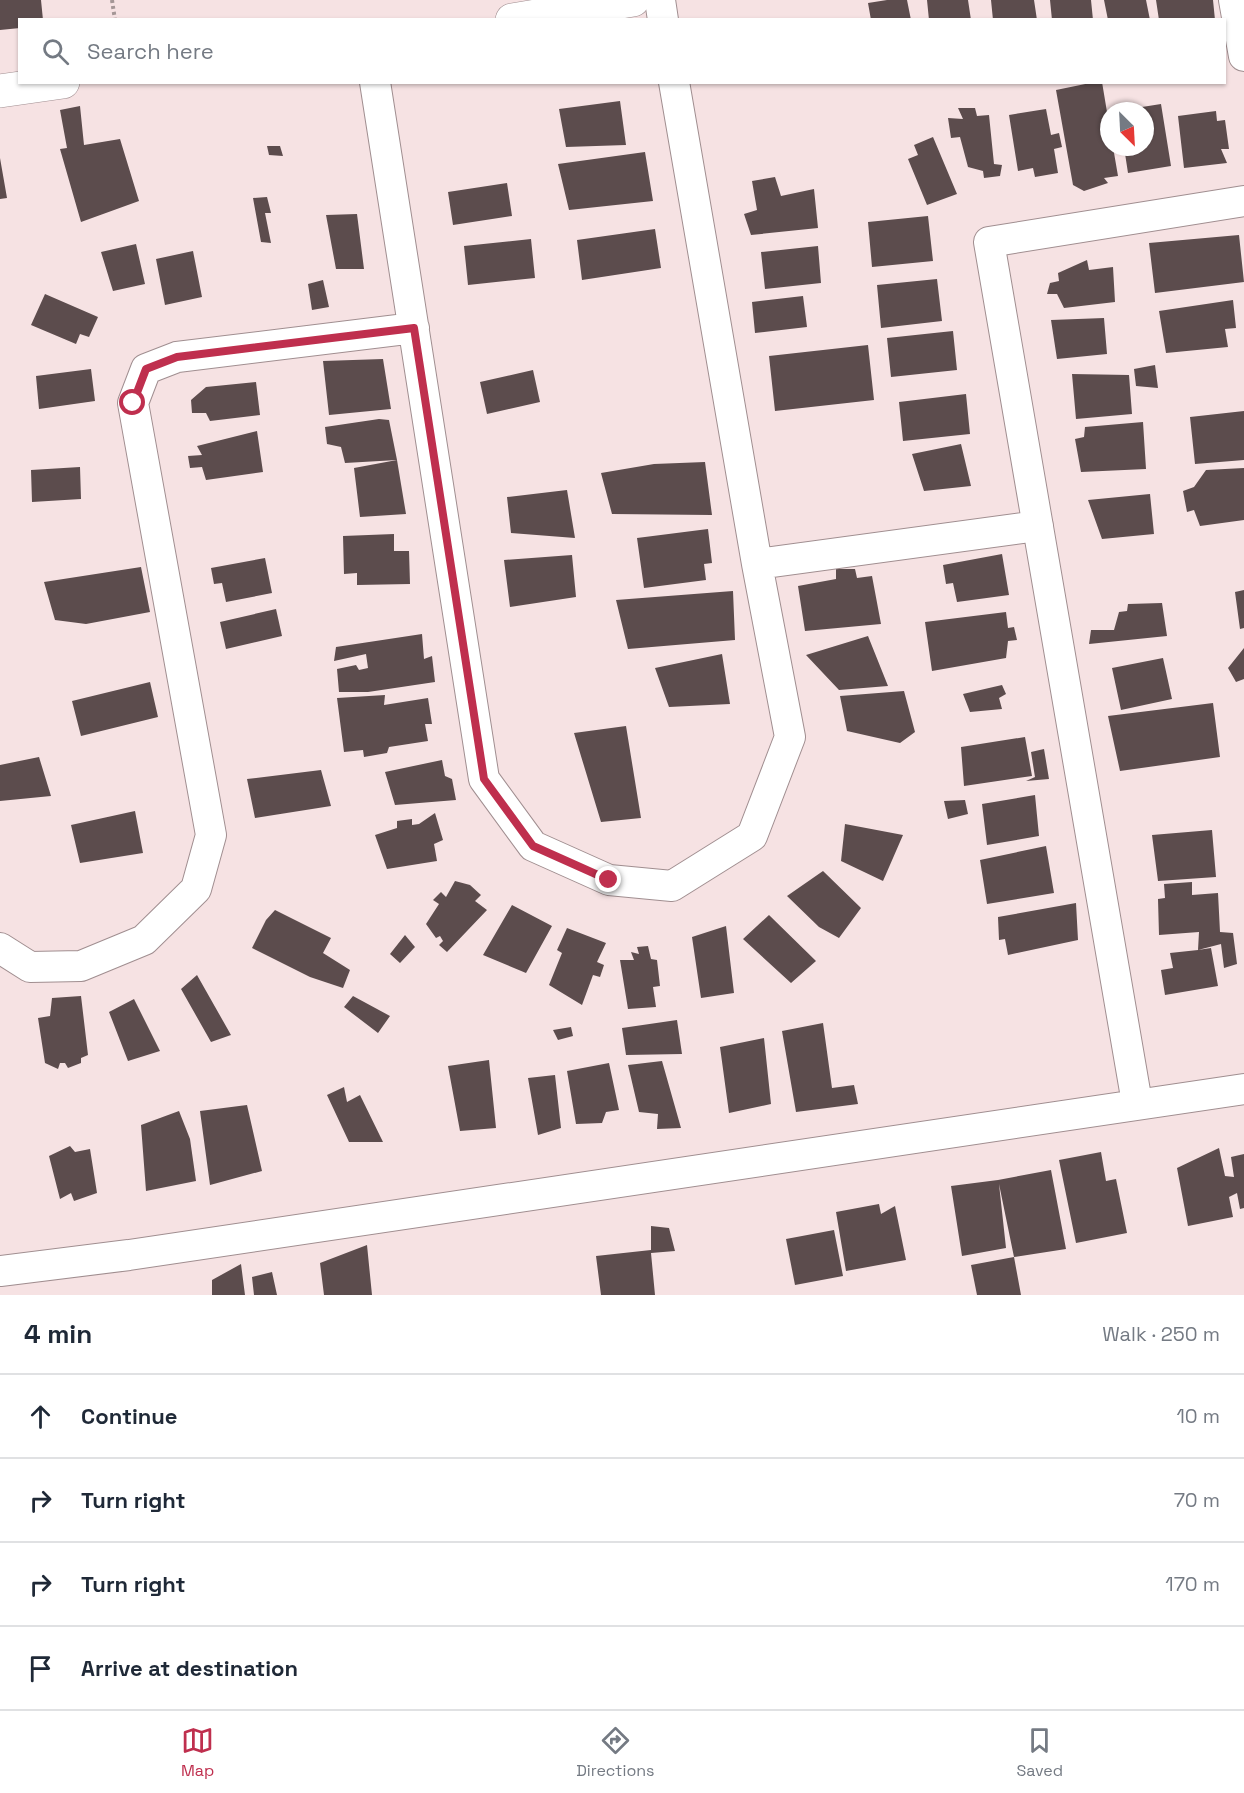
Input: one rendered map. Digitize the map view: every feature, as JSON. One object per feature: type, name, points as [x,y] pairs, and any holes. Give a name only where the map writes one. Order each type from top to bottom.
[{"type":"street","points":[[524,18],[633,0]]},
{"type":"street","points":[[660,0],[663,18]]},
{"type":"street","points":[[1234,0],[1244,56]]},
{"type":"street","points":[[0,91],[49,84]]},
{"type":"street","points":[[375,84],[484,779],[533,846],[609,880],[672,886],[752,836],[790,737],[757,564],[674,84]]},
{"type":"street","points":[[1137,1103],[989,242],[1244,201]]},
{"type":"street","points":[[0,948],[30,967],[81,966],[144,940],[196,889],[211,836],[133,403],[146,369],[177,357],[414,328]]},
{"type":"street","points":[[757,564],[1038,525]]},
{"type":"street","points":[[0,1271],[129,1255],[1137,1103],[1244,1089]]},
{"type":"path","points":[[112,0],[116,18]]},
{"type":"building","points":[[0,0],[41,0],[43,18],[18,18],[18,28],[0,30]]},
{"type":"building","points":[[907,0],[911,18],[871,18],[868,3]]},
{"type":"building","points":[[927,0],[968,0],[971,18],[929,18]]},
{"type":"building","points":[[991,0],[1034,0],[1037,18],[993,18]]},
{"type":"building","points":[[1050,0],[1091,0],[1093,18],[1052,18]]},
{"type":"building","points":[[1104,0],[1146,0],[1150,18],[1108,18]]},
{"type":"building","points":[[1156,0],[1213,0],[1215,18],[1159,18]]},
{"type":"building","points":[[1085,84],[1102,84],[1105,102],[1100,102],[1100,156],[1115,156],[1118,176],[1104,178],[1108,183],[1084,191],[1073,185],[1056,90]]},
{"type":"building","points":[[620,101],[626,145],[566,147],[559,109]]},
{"type":"building","points":[[1161,104],[1171,166],[1128,173],[1125,156],[1154,156],[1154,105]]},
{"type":"building","points":[[80,106],[84,145],[120,139],[139,201],[81,222],[60,149],[67,148],[60,110]]},
{"type":"building","points":[[958,108],[975,108],[977,116],[989,115],[994,164],[1002,165],[1000,176],[984,178],[983,171],[968,167],[960,137],[951,138],[948,118],[963,119]]},
{"type":"building","points":[[1046,109],[1051,135],[1059,133],[1062,147],[1054,149],[1058,173],[1035,177],[1033,168],[1018,171],[1009,115]]},
{"type":"building","points":[[1216,111],[1217,121],[1225,120],[1229,149],[1221,149],[1227,163],[1184,168],[1178,116]]},
{"type":"building","points":[[933,137],[957,194],[927,205],[908,159],[918,155],[914,145]]},
{"type":"building","points":[[267,146],[280,146],[283,156],[269,155]]},
{"type":"building","points":[[645,152],[653,201],[569,210],[558,164]]},
{"type":"building","points":[[0,158],[7,198],[0,199]]},
{"type":"building","points":[[775,177],[781,196],[814,189],[818,228],[751,235],[744,214],[757,210],[752,181]]},
{"type":"building","points":[[507,183],[512,216],[453,225],[448,192]]},
{"type":"building","points":[[267,197],[271,213],[265,213],[271,243],[261,242],[253,198]]},
{"type":"building","points":[[357,214],[364,269],[336,269],[326,215]]},
{"type":"building","points":[[928,216],[933,261],[872,267],[868,222]]},
{"type":"building","points":[[655,229],[661,268],[582,280],[577,240]]},
{"type":"building","points":[[1239,235],[1244,282],[1155,293],[1149,243]]},
{"type":"building","points":[[531,239],[535,278],[468,285],[464,246]]},
{"type":"building","points":[[136,244],[145,284],[113,291],[101,252]]},
{"type":"building","points":[[818,246],[821,283],[765,289],[761,252]]},
{"type":"building","points":[[193,251],[202,297],[165,305],[156,259]]},
{"type":"building","points":[[1087,260],[1089,270],[1113,267],[1115,302],[1064,308],[1057,294],[1047,294],[1050,283],[1059,281],[1058,273]]},
{"type":"building","points":[[937,279],[942,321],[881,328],[877,285]]},
{"type":"building","points":[[323,280],[329,307],[312,310],[308,284]]},
{"type":"building","points":[[45,294],[98,317],[89,337],[80,334],[76,344],[31,325]]},
{"type":"building","points":[[803,296],[807,327],[755,333],[752,302]]},
{"type":"building","points":[[1233,300],[1236,328],[1225,329],[1228,347],[1166,353],[1159,311]]},
{"type":"building","points":[[1104,318],[1107,354],[1057,359],[1051,320]]},
{"type":"building","points":[[953,331],[957,370],[891,377],[887,338]]},
{"type":"building","points":[[868,345],[874,400],[775,411],[769,356]]},
{"type":"building","points":[[383,359],[391,409],[329,415],[323,361]]},
{"type":"building","points":[[1155,365],[1158,388],[1136,386],[1134,369]]},
{"type":"building","points":[[91,369],[95,401],[39,409],[36,376]]},
{"type":"building","points":[[533,370],[540,402],[487,414],[480,382]]},
{"type":"building","points":[[1072,374],[1129,375],[1132,414],[1076,419]]},
{"type":"building","points":[[256,382],[260,415],[210,421],[206,413],[192,413],[191,400],[206,387]]},
{"type":"building","points":[[966,394],[970,434],[903,441],[899,402]]},
{"type":"building","points":[[1244,411],[1244,460],[1195,464],[1190,417]]},
{"type":"building","points":[[379,419],[389,420],[397,460],[345,463],[341,447],[327,444],[325,427]]},
{"type":"building","points":[[1143,422],[1146,469],[1081,472],[1075,439],[1084,437],[1085,427]]},
{"type":"building","points":[[257,431],[263,472],[206,480],[202,467],[190,468],[188,456],[202,455],[197,446]]},
{"type":"building","points":[[961,444],[971,486],[924,491],[912,454]]},
{"type":"building","points":[[397,460],[406,514],[360,517],[354,468]]},
{"type":"building","points":[[705,462],[712,515],[612,514],[601,473],[654,464]]},
{"type":"building","points":[[80,467],[81,499],[32,502],[31,470]]},
{"type":"building","points":[[1244,468],[1244,520],[1200,526],[1194,510],[1187,512],[1183,491],[1194,487],[1206,470]]},
{"type":"building","points":[[567,490],[575,538],[511,533],[507,497]]},
{"type":"building","points":[[1150,494],[1154,534],[1102,539],[1088,500]]},
{"type":"building","points":[[708,529],[712,563],[704,564],[706,580],[644,588],[637,538]]},
{"type":"building","points":[[394,534],[394,551],[409,551],[410,584],[357,585],[357,573],[344,574],[343,536]]},
{"type":"building","points":[[1002,554],[1009,595],[957,602],[953,583],[946,584],[943,565]]},
{"type":"building","points":[[572,555],[576,597],[510,607],[504,560]]},
{"type":"building","points":[[265,558],[272,593],[226,602],[222,583],[214,584],[211,568]]},
{"type":"building","points":[[141,567],[150,612],[86,624],[55,620],[44,582]]},
{"type":"building","points":[[836,569],[855,569],[857,578],[872,576],[881,624],[805,631],[798,586],[836,579]]},
{"type":"building","points":[[1244,590],[1244,628],[1240,629],[1235,592]]},
{"type":"building","points":[[733,591],[735,640],[628,649],[616,600]]},
{"type":"building","points":[[1162,603],[1167,636],[1089,644],[1091,630],[1114,630],[1119,612],[1127,611],[1128,604]]},
{"type":"building","points":[[276,609],[282,636],[226,649],[220,622]]},
{"type":"building","points":[[1006,612],[1008,628],[1014,627],[1017,640],[1008,641],[1006,658],[932,671],[925,622]]},
{"type":"building","points":[[422,634],[424,659],[432,656],[435,682],[368,692],[339,692],[337,669],[356,665],[359,670],[368,668],[366,654],[334,661],[336,647]]},
{"type":"building","points":[[868,636],[888,686],[839,690],[806,655]]},
{"type":"building","points":[[1244,648],[1244,679],[1236,682],[1228,668]]},
{"type":"building","points":[[722,654],[730,704],[669,707],[655,668]]},
{"type":"building","points":[[1163,658],[1172,699],[1121,710],[1112,668]]},
{"type":"building","points":[[150,682],[158,717],[81,736],[72,701]]},
{"type":"building","points":[[1002,685],[1006,694],[999,698],[1002,709],[970,712],[963,694]]},
{"type":"building","points":[[904,691],[915,732],[900,743],[847,731],[840,696]]},
{"type":"building","points":[[385,695],[384,705],[428,698],[432,724],[425,724],[428,741],[389,747],[387,753],[364,757],[363,750],[344,752],[337,698]]},
{"type":"building","points":[[1213,703],[1220,757],[1120,771],[1108,716]]},
{"type":"building","points":[[626,726],[641,818],[601,822],[574,733]]},
{"type":"building","points":[[1025,737],[1032,776],[964,786],[961,747]]},
{"type":"building","points":[[1044,749],[1049,779],[1026,781],[1035,777],[1031,752]]},
{"type":"building","points":[[39,757],[51,796],[0,801],[0,765]]},
{"type":"building","points":[[442,760],[445,776],[452,779],[456,800],[395,805],[385,772]]},
{"type":"building","points":[[321,770],[331,806],[255,818],[247,779]]},
{"type":"building","points":[[1035,795],[1039,836],[987,845],[982,804]]},
{"type":"building","points":[[965,800],[968,814],[948,819],[944,801]]},
{"type":"building","points":[[135,811],[143,853],[80,863],[71,825]]},
{"type":"building","points":[[435,813],[443,840],[434,844],[437,861],[387,869],[375,835],[397,828],[397,821],[412,819],[412,825],[419,824]]},
{"type":"building","points":[[845,824],[903,835],[883,881],[841,861]]},
{"type":"building","points":[[1212,830],[1216,877],[1158,881],[1152,835]]},
{"type":"building","points":[[1046,846],[1054,893],[987,904],[980,860]]},
{"type":"building","points":[[823,871],[861,908],[839,938],[819,927],[787,896]]},
{"type":"building","points":[[455,881],[470,885],[481,895],[475,901],[487,910],[447,952],[439,945],[443,941],[440,936],[436,938],[426,924],[439,904],[433,900],[441,892],[446,897]]},
{"type":"building","points":[[1192,882],[1192,895],[1218,893],[1220,932],[1233,933],[1237,964],[1224,968],[1221,944],[1198,950],[1199,932],[1159,935],[1158,899],[1165,898],[1164,884]]},
{"type":"building","points":[[1076,903],[1078,940],[1008,955],[1005,939],[999,940],[998,917]]},
{"type":"building","points":[[512,905],[552,926],[526,973],[483,955]]},
{"type":"building","points":[[275,910],[331,938],[323,953],[350,970],[343,988],[310,977],[252,948],[266,920]]},
{"type":"building","points":[[769,915],[816,961],[791,983],[743,939]]},
{"type":"building","points":[[726,926],[734,993],[701,998],[692,937]]},
{"type":"building","points":[[567,928],[606,943],[597,962],[604,965],[600,977],[593,975],[582,1005],[549,985],[562,953],[557,950]]},
{"type":"building","points":[[405,935],[415,947],[400,963],[390,954]]},
{"type":"building","points":[[648,946],[651,959],[657,960],[660,986],[653,987],[656,1007],[628,1009],[620,960],[634,960],[631,952],[639,954],[637,947]]},
{"type":"building","points":[[1211,948],[1218,986],[1165,995],[1161,970],[1173,968],[1170,953]]},
{"type":"building","points":[[197,975],[231,1035],[211,1042],[181,989]]},
{"type":"building","points":[[81,996],[88,1055],[81,1058],[81,1063],[68,1068],[65,1063],[60,1063],[58,1069],[45,1063],[38,1018],[50,1016],[52,998]]},
{"type":"building","points":[[353,996],[390,1016],[378,1033],[344,1007]]},
{"type":"building","points":[[134,999],[160,1051],[128,1061],[109,1012]]},
{"type":"building","points":[[677,1020],[682,1054],[626,1055],[622,1028]]},
{"type":"building","points":[[823,1023],[832,1088],[854,1085],[858,1104],[796,1112],[782,1031]]},
{"type":"building","points":[[571,1027],[573,1036],[558,1040],[553,1030]]},
{"type":"building","points":[[764,1038],[771,1104],[729,1113],[720,1047]]},
{"type":"building","points":[[489,1060],[496,1128],[460,1131],[448,1066]]},
{"type":"building","points":[[662,1061],[681,1128],[657,1129],[658,1114],[639,1112],[628,1065]]},
{"type":"building","points":[[609,1063],[619,1110],[606,1112],[602,1123],[576,1124],[567,1071]]},
{"type":"building","points":[[555,1075],[561,1128],[538,1135],[528,1078]]},
{"type":"building","points":[[344,1087],[347,1102],[360,1095],[383,1142],[349,1142],[327,1095]]},
{"type":"building","points":[[247,1105],[262,1171],[210,1185],[200,1111]]},
{"type":"building","points":[[179,1111],[190,1139],[196,1181],[146,1191],[141,1125]]},
{"type":"building","points":[[70,1146],[75,1152],[90,1149],[97,1193],[74,1201],[71,1193],[60,1199],[49,1156]]},
{"type":"building","points":[[1219,1148],[1225,1176],[1234,1177],[1231,1157],[1244,1154],[1244,1208],[1240,1209],[1237,1193],[1229,1197],[1233,1217],[1188,1226],[1177,1168]]},
{"type":"building","points":[[1101,1152],[1106,1181],[1116,1179],[1127,1233],[1076,1243],[1059,1160]]},
{"type":"building","points":[[1051,1170],[1066,1249],[1014,1257],[999,1184],[1006,1248],[962,1256],[951,1186]]},
{"type":"building","points":[[879,1204],[881,1214],[895,1206],[906,1260],[846,1271],[836,1212]]},
{"type":"building","points":[[651,1226],[669,1228],[675,1251],[651,1253],[655,1295],[601,1295],[596,1256],[651,1250]]},
{"type":"building","points":[[834,1230],[843,1276],[795,1285],[786,1239]]},
{"type":"building","points":[[367,1245],[372,1295],[324,1295],[320,1263]]},
{"type":"building","points":[[1014,1257],[1021,1295],[977,1295],[971,1265]]},
{"type":"building","points":[[241,1264],[245,1295],[212,1295],[212,1280]]},
{"type":"building","points":[[272,1272],[277,1295],[254,1295],[252,1277]]},
{"type":"route","points":[[133,403],[146,369],[177,357],[414,328],[484,779],[533,846],[609,880]]}]
